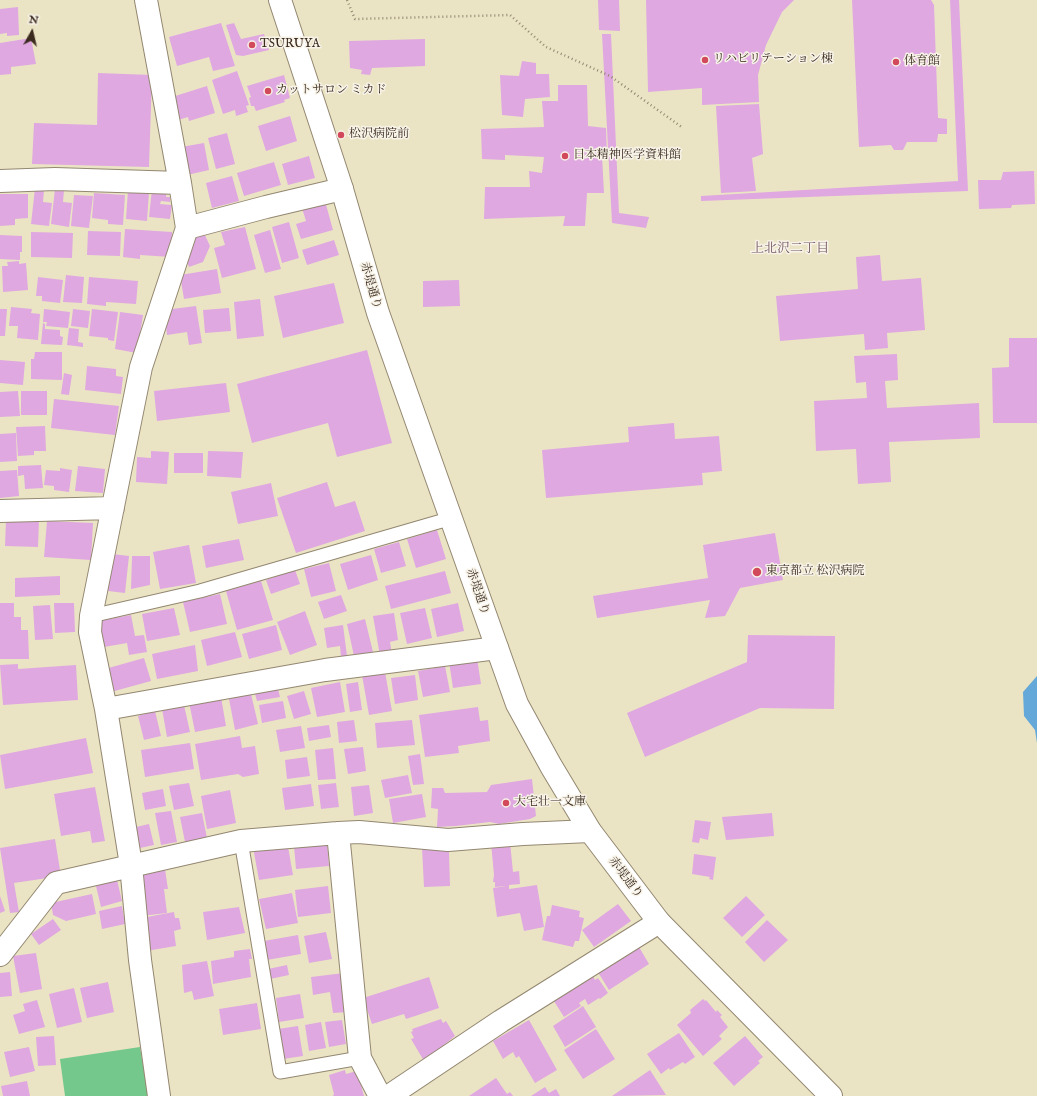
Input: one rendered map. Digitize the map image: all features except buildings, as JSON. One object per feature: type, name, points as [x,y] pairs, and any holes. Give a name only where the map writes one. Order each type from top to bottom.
[{"type":"street","points":[[146,0],[187,228],[141,367],[90,616],[90,632],[106,708],[131,865],[140,960],[159,1096]]},
{"type":"street","name":"赤堤通り","points":[[280,0],[342,189],[378,313],[517,704],[551,766],[590,831],[659,922],[831,1096]]},
{"type":"street","points":[[0,181],[55,180],[180,183]]},
{"type":"street","points":[[187,228],[342,189]]},
{"type":"street","points":[[0,511],[112,508]]},
{"type":"street","points":[[106,708],[325,670],[497,648]]},
{"type":"street","points":[[0,955],[56,883],[241,841],[359,832],[448,840],[590,831]]},
{"type":"street","points":[[338,833],[360,1058],[380,1096]]},
{"type":"street","points":[[390,1096],[501,1021],[659,922]]},
{"type":"lane","points":[[90,616],[200,591],[452,518]]},
{"type":"lane","points":[[241,841],[280,1072],[360,1058]]},
{"type":"path","points":[[347,0],[355,19],[510,15],[546,46],[610,76],[683,128]]},
{"type":"green space","points":[[140,1047],[148,1096],[65,1096],[60,1059]]},
{"type":"water","points":[[1037,676],[1037,743],[1035,730],[1024,716],[1023,692]]},
{"type":"place","name":"TSURUYA","points":[[252,45]]},
{"type":"place","name":"リハビリテーション棟","points":[[705,60]]},
{"type":"place","name":"体育館","points":[[896,62]]},
{"type":"place","name":"カットサロン ミカド","points":[[268,91]]},
{"type":"place","name":"松沢病院前","points":[[341,135]]},
{"type":"place","name":"日本精神医学資料館","points":[[565,156]]},
{"type":"place","name":"東京都立 松沢病院","points":[[757,572]]},
{"type":"place","name":"大宅壮一文庫","points":[[506,803]]},
{"type":"district","name":"上北沢二丁目","points":[[790,249]]}]
